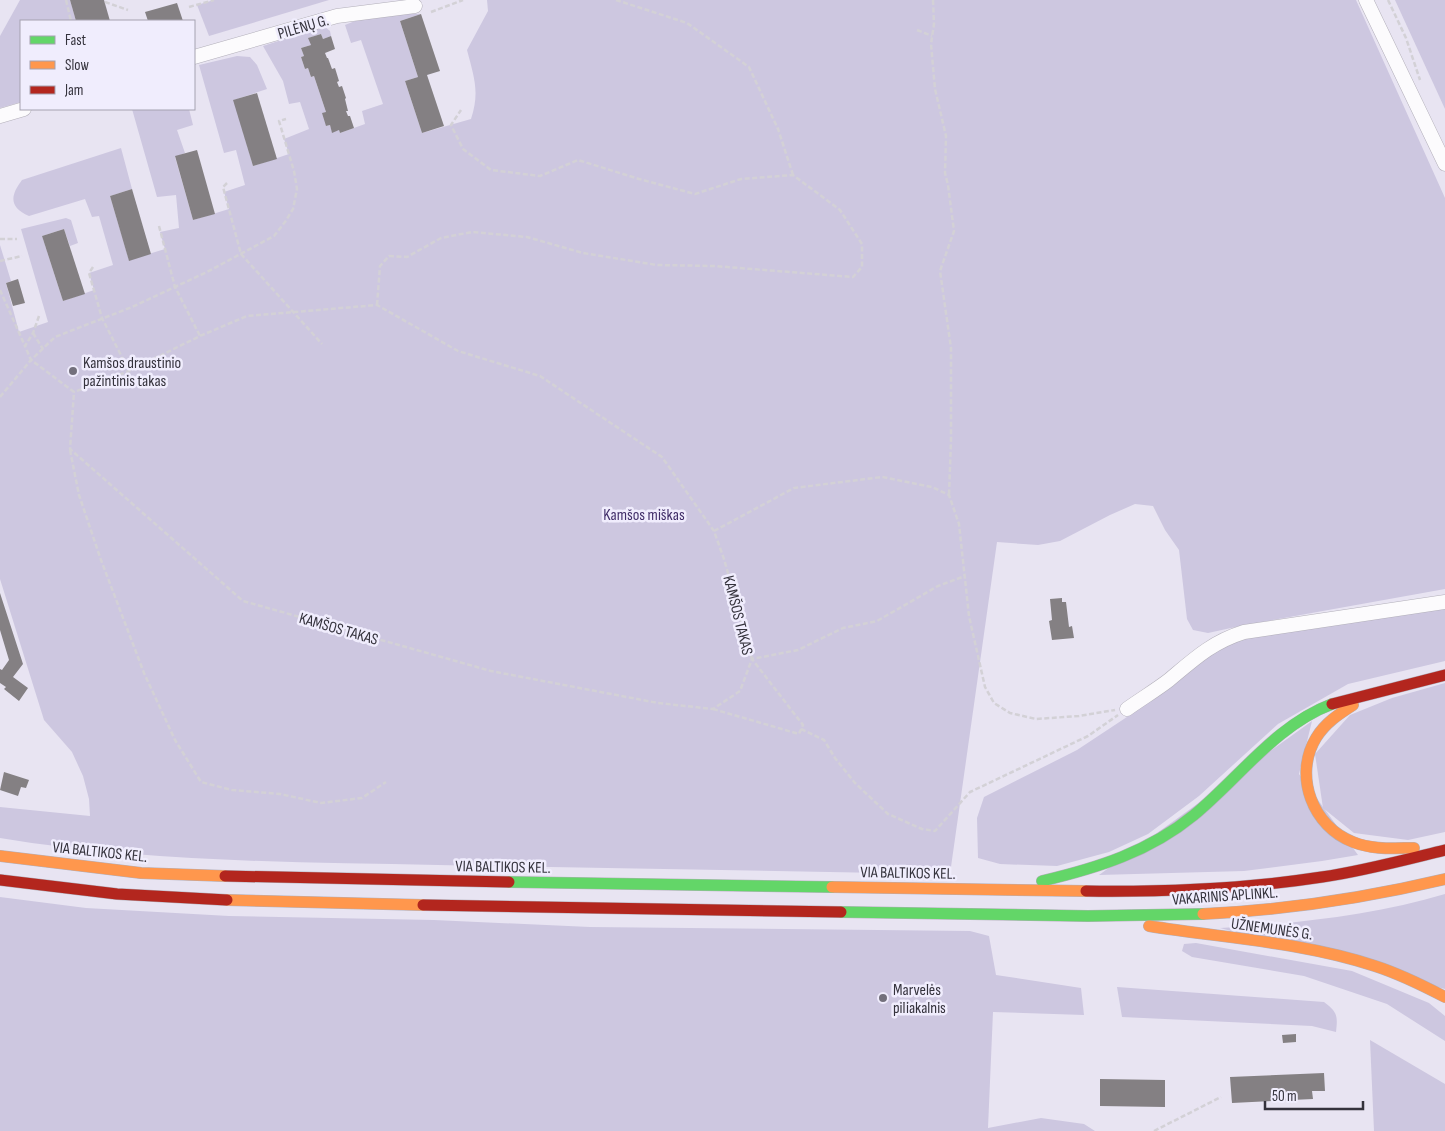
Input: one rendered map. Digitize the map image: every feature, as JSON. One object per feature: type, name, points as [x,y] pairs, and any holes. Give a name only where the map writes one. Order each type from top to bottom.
[{"type":"highway","points":[[1006,890],[1090,870],[1132,855],[1176,830],[1276,739],[1301,720],[1325,706],[1445,674]]},
{"type":"highway","points":[[1372,693],[1337,715],[1320,732],[1311,747],[1307,763],[1306,785],[1314,808],[1328,826],[1347,840],[1364,846],[1445,849]]},
{"type":"highway","name":"VAKARINIS APLINKL.","points":[[1006,890],[1111,891],[1250,886],[1323,877],[1360,870],[1445,849]]},
{"type":"highway","name":"VIA BALTIKOS KEL.","points":[[0,856],[140,873],[264,878],[1006,890]]},
{"type":"highway","name":"VAKARINIS APLINKL.","points":[[0,880],[117,894],[259,902],[1088,916],[1163,915],[1282,908],[1400,890],[1445,879]]},
{"type":"highway","name":"UŽNEMUNĖS G.","points":[[1088,916],[1181,932],[1278,943],[1321,951],[1400,974],[1445,997]]},
{"type":"street","points":[[1366,0],[1445,164]]},
{"type":"street","name":"PILĖNŲ G.","points":[[195,57],[338,16],[415,6]]},
{"type":"street","points":[[0,116],[21,110]]},
{"type":"street","points":[[1127,709],[1168,680],[1197,655],[1230,636],[1244,632],[1445,602]]},
{"type":"path","points":[[66,0],[71,20]]},
{"type":"path","points":[[189,7],[214,0]]},
{"type":"path","points":[[431,12],[463,0]]},
{"type":"path","points":[[74,392],[129,371],[200,336],[247,316],[377,305],[380,266],[389,256],[407,257],[441,238],[472,232],[527,237],[583,253],[657,265],[714,266],[853,277],[862,267],[862,244],[840,210],[793,175],[778,128],[749,67],[687,24],[616,0]]},
{"type":"path","points":[[933,0],[934,24],[931,44],[935,89],[946,136],[945,173],[954,231],[940,271],[950,348],[951,440],[949,496],[958,524],[969,616],[985,687],[994,703],[1010,713],[1036,718],[1079,716],[1127,709]]},
{"type":"path","points":[[1388,0],[1406,38],[1423,87]]},
{"type":"path","points":[[104,2],[128,10]]},
{"type":"path","points":[[917,30],[932,36]]},
{"type":"path","points":[[460,110],[451,125],[463,149],[491,170],[540,176],[578,160],[695,194],[741,179],[793,175]]},
{"type":"path","points":[[0,396],[55,336],[132,307],[274,236],[293,209],[297,189],[294,171],[279,121],[286,119]]},
{"type":"path","points":[[227,183],[223,187],[241,254],[322,344]]},
{"type":"path","points":[[159,226],[174,287],[200,336]]},
{"type":"path","points":[[0,239],[17,239]]},
{"type":"path","points":[[0,262],[22,256]]},
{"type":"path","points":[[94,267],[89,273],[102,318],[129,371]]},
{"type":"path","points":[[0,290],[31,360],[74,392]]},
{"type":"path","name":"KAMŠOS TAKAS","points":[[70,449],[243,601],[491,671],[658,703],[713,709],[740,691],[752,659],[724,558],[714,532],[662,457],[540,376],[458,351],[377,305]]},
{"type":"path","points":[[25,346],[33,334],[39,316]]},
{"type":"path","points":[[33,334],[43,349]]},
{"type":"path","points":[[74,392],[70,449],[78,495],[144,673],[174,740],[201,782],[232,790],[280,794],[321,803],[362,798],[386,782]]},
{"type":"path","points":[[714,532],[794,488],[882,477],[932,488],[949,496]]},
{"type":"path","points":[[713,709],[799,734],[803,725],[752,659],[798,650],[843,628],[877,621],[938,586],[965,576]]},
{"type":"path","points":[[801,729],[824,740],[835,758],[855,782],[888,814],[922,829],[935,831],[970,792],[1088,736],[1127,709]]},
{"type":"path","points":[[1154,1131],[1221,1097]]},
{"type":"green space","points":[[20,0],[70,0],[76,20],[20,20],[20,102],[0,108],[0,36]]},
{"type":"green space","points":[[214,0],[329,0],[209,36],[197,5]]},
{"type":"green space","name":"Kamšos miškas","points":[[487,0],[1356,0],[1445,198],[1445,589],[1208,633],[1193,630],[1187,619],[1179,550],[1165,530],[1153,506],[1135,504],[1060,541],[1038,545],[997,542],[950,874],[438,865],[219,859],[109,852],[0,838],[0,807],[90,816],[89,799],[83,776],[72,752],[44,720],[0,579],[0,245],[11,281],[6,283],[19,332],[48,322],[21,229],[66,218],[71,220],[78,243],[70,246],[64,229],[42,236],[63,301],[94,290],[89,273],[113,265],[99,216],[92,217],[85,199],[29,216],[22,213],[15,205],[15,191],[22,180],[121,148],[132,189],[110,196],[129,260],[165,249],[160,232],[179,228],[176,195],[157,197],[132,110],[189,110],[193,125],[177,130],[185,153],[175,157],[193,220],[229,209],[224,192],[245,185],[236,150],[224,153],[199,65],[237,56],[250,57],[257,65],[267,89],[234,100],[253,166],[289,154],[284,139],[309,129],[300,102],[289,104],[283,81],[263,46],[322,27],[330,31],[331,36],[323,39],[321,34],[309,38],[311,45],[301,48],[304,56],[301,57],[305,69],[308,68],[311,77],[314,76],[326,112],[326,126],[330,125],[332,132],[339,130],[340,133],[365,124],[362,111],[383,104],[361,40],[351,43],[345,25],[382,15],[421,14],[400,21],[418,77],[405,81],[422,133],[471,119],[476,92],[467,50],[488,11]]},
{"type":"green space","points":[[1395,0],[1445,0],[1445,109]]},
{"type":"green space","points":[[1445,606],[1445,661],[1348,684],[1278,724],[1199,796],[1148,834],[1109,852],[1057,866],[1000,864],[978,858],[977,818],[984,797],[1077,750],[1133,713],[1218,650],[1244,639]]},
{"type":"green space","points":[[1445,683],[1445,832],[1408,840],[1354,833],[1323,808],[1315,754],[1350,715],[1392,698]]},
{"type":"green space","points":[[1312,721],[1299,774],[1358,855],[1244,871],[1099,875]]},
{"type":"green space","points":[[1445,894],[1445,989],[1220,928],[1276,924],[1362,913],[1391,908]]},
{"type":"green space","points":[[0,897],[86,908],[229,916],[434,920],[590,927],[970,931],[989,936],[996,975],[1081,988],[1084,1015],[993,1012],[988,1128],[1041,1118],[1084,1124],[1095,1131],[0,1131]]},
{"type":"green space","points":[[1196,943],[1352,971],[1429,1003],[1445,1016],[1445,1041],[1387,1004],[1304,976],[1192,957],[1182,951],[1184,944]]},
{"type":"green space","points":[[1117,987],[1324,1002],[1336,1014],[1336,1032],[1312,1026],[1122,1017]]},
{"type":"green space","points":[[1370,1040],[1445,1084],[1445,1131],[1374,1131]]},
{"type":"building","points":[[70,0],[104,0],[110,20],[76,20]]},
{"type":"building","points":[[177,3],[183,20],[148,20],[145,12]]},
{"type":"building","points":[[421,14],[440,71],[427,75],[444,126],[422,133],[405,81],[418,77],[400,21]]},
{"type":"building","points":[[321,34],[323,39],[331,36],[335,49],[325,53],[332,69],[335,68],[339,87],[342,86],[346,98],[348,111],[346,111],[354,128],[340,133],[339,130],[332,133],[330,125],[326,126],[322,113],[326,112],[314,76],[311,77],[308,68],[305,69],[301,57],[304,56],[301,48],[311,45],[308,38]]},
{"type":"building","points":[[257,93],[277,159],[253,166],[233,100]]},
{"type":"building","points":[[197,150],[215,214],[193,220],[175,156]]},
{"type":"building","points":[[132,189],[151,254],[129,261],[110,196]]},
{"type":"building","points":[[64,229],[85,294],[63,301],[42,236]]},
{"type":"building","points":[[18,279],[25,303],[13,306],[6,283]]},
{"type":"building","points":[[0,593],[23,664],[13,677],[28,688],[19,701],[4,689],[6,687],[0,683],[0,669],[2,670],[9,660],[0,630]]},
{"type":"building","points":[[1062,598],[1062,602],[1066,602],[1069,627],[1072,626],[1074,638],[1052,640],[1049,621],[1052,620],[1050,599]]},
{"type":"building","points":[[4,772],[29,780],[26,788],[21,787],[18,796],[0,790]]},
{"type":"building","points":[[1296,1034],[1296,1042],[1283,1043],[1282,1035]]},
{"type":"building","points":[[1324,1073],[1325,1091],[1312,1091],[1313,1099],[1232,1103],[1230,1077]]},
{"type":"building","points":[[1100,1079],[1165,1080],[1165,1107],[1100,1106]]},
{"type":"traffic: fast","points":[[1042,881],[1122,857],[1159,839],[1194,815],[1293,725],[1312,713],[1332,704]]},
{"type":"traffic: fast","points":[[509,882],[832,887]]},
{"type":"traffic: fast","points":[[841,912],[1088,916],[1203,914]]},
{"type":"traffic: slow","points":[[1353,705],[1328,723],[1316,738],[1309,753],[1306,768],[1307,784],[1311,799],[1327,825],[1339,835],[1353,842],[1376,847],[1414,848]]},
{"type":"traffic: slow","points":[[0,856],[141,873],[225,876]]},
{"type":"traffic: slow","points":[[1203,914],[1264,910],[1325,902],[1445,879]]},
{"type":"traffic: slow","points":[[832,887],[1086,891]]},
{"type":"traffic: slow","points":[[227,900],[423,905]]},
{"type":"traffic: slow","points":[[1149,926],[1320,951],[1375,966],[1445,997]]},
{"type":"traffic: jam","points":[[1332,704],[1445,675]]},
{"type":"traffic: jam","points":[[1086,891],[1204,889],[1293,881],[1353,872],[1445,850]]},
{"type":"traffic: jam","points":[[225,876],[509,882]]},
{"type":"traffic: jam","points":[[0,880],[117,894],[227,900]]},
{"type":"traffic: jam","points":[[423,905],[841,912]]},
{"type":"place","name":"Kamšos draustinio pažintinis takas","points":[[73,371]]},
{"type":"place","name":"Marvelės piliakalnis","points":[[883,998]]}]
